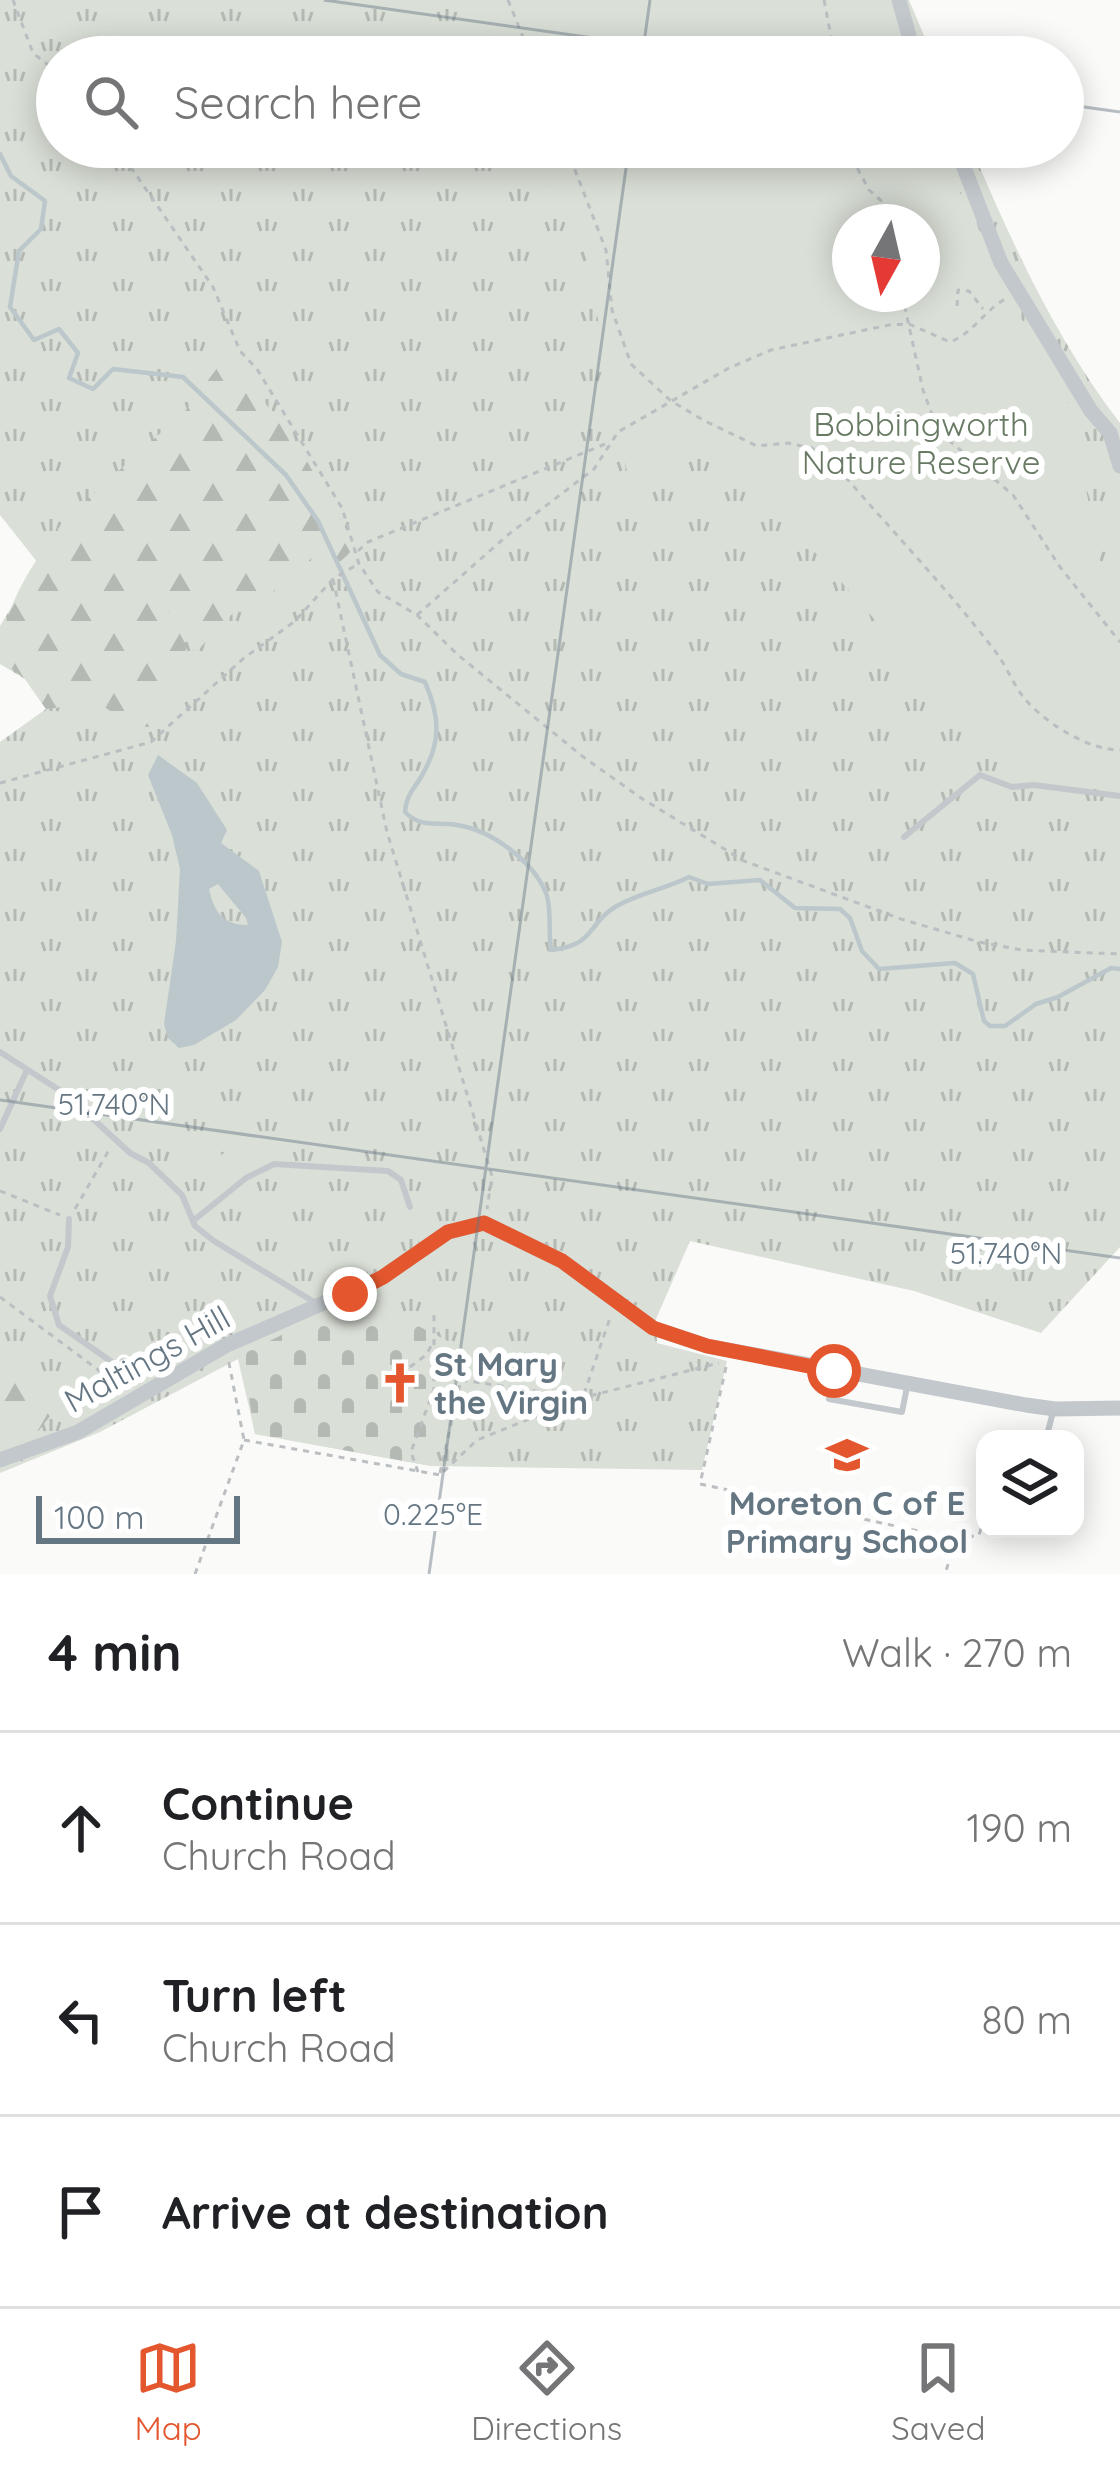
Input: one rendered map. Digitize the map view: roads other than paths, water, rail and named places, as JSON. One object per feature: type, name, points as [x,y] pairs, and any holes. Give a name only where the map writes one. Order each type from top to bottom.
[{"type":"street","points":[[898,0],[909,36]]},
{"type":"street","points":[[964,168],[1001,263],[1091,411],[1110,433],[1120,466]]},
{"type":"street","name":"Maltings Hill","points":[[0,1460],[78,1432],[225,1346],[383,1277],[448,1232],[484,1223],[562,1261],[653,1328],[707,1346],[834,1371]]},
{"type":"street","points":[[834,1371],[1055,1409],[1120,1408]]},
{"type":"lane","points":[[904,837],[980,775],[1012,787],[1034,785],[1120,796]]},
{"type":"lane","points":[[0,1052],[67,1094],[115,1140],[149,1163],[182,1195],[193,1221],[214,1241],[322,1306]]},
{"type":"lane","points":[[0,1129],[27,1070]]},
{"type":"lane","points":[[193,1221],[246,1178],[274,1164],[388,1172],[401,1180],[410,1207]]},
{"type":"lane","points":[[70,1219],[68,1247],[50,1296],[59,1325],[122,1370],[140,1367],[162,1353]]},
{"type":"lane","points":[[834,1371],[829,1399],[902,1412],[907,1384]]},
{"type":"lane","points":[[1049,1430],[1055,1409]]},
{"type":"waterway","points":[[0,154],[11,176],[45,201],[41,229],[19,251],[10,307],[34,340],[59,329],[78,353],[69,378],[93,389],[113,369],[183,377],[286,475],[318,521],[380,655],[401,674],[425,682],[430,695],[435,741],[405,812],[423,823],[457,825],[483,833],[521,859],[546,893],[551,950],[584,939],[624,902],[689,877],[708,884],[760,880],[795,908],[840,909],[850,918],[862,951],[879,969],[955,963],[973,974],[984,1021],[990,1026],[1005,1026],[1036,1004],[1111,968],[1120,969]]},
{"type":"place","name":"St Mary the Virgin","points":[[400,1383]]},
{"type":"place","name":"Moreton C of E Primary School","points":[[847,1455]]},
{"type":"park label","name":"Bobbingworth Nature Reserve","points":[[921,443]]}]
